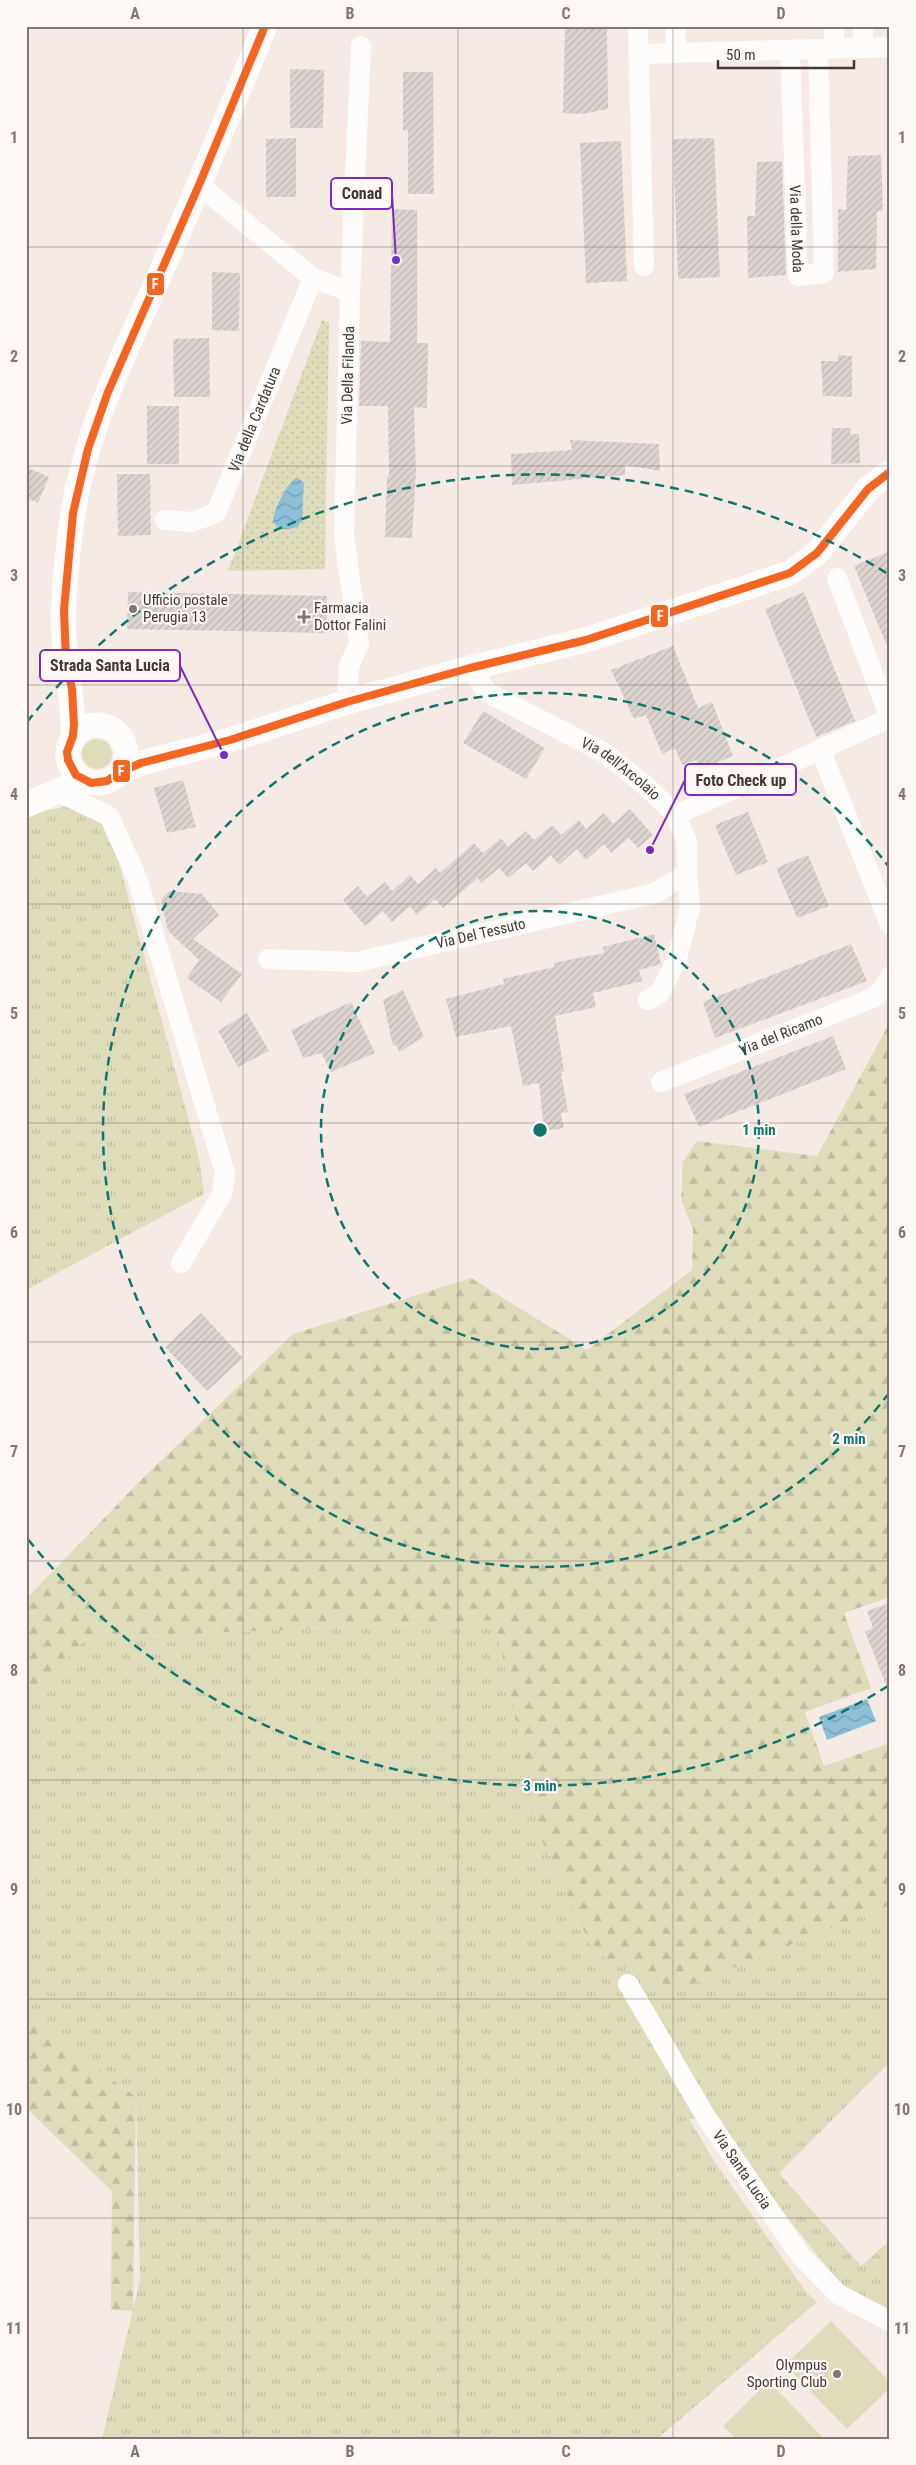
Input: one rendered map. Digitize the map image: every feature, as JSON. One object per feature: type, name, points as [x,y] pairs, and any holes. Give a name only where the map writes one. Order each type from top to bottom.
[{"type":"street","points":[[73,736],[72,689],[65,652],[64,610],[73,512],[88,450],[108,392],[199,185],[265,26]]},
{"type":"street","points":[[638,26],[644,266]]},
{"type":"street","points":[[675,26],[677,53]]},
{"type":"street","name":"Via della Moda","points":[[790,50],[798,276],[824,273],[826,49],[834,26]]},
{"type":"street","points":[[863,26],[863,48]]},
{"type":"street","name":"Via Della Filanda","points":[[347,702],[350,666],[359,644],[344,536],[350,292],[360,46]]},
{"type":"street","points":[[640,54],[890,47]]},
{"type":"street","points":[[199,185],[313,278],[350,292]]},
{"type":"street","name":"Via della Cardatura","points":[[165,520],[192,522],[216,513],[313,278]]},
{"type":"street","points":[[178,755],[139,748],[123,740],[112,728],[97,724],[88,725],[73,736],[69,743],[68,760],[71,768],[83,780],[99,783],[141,763],[178,755],[347,702],[470,668],[586,640],[790,572],[817,553],[868,489],[890,472]]},
{"type":"street","points":[[676,815],[890,718],[838,578]]},
{"type":"street","name":"Via dell'Arcolaio","points":[[470,668],[488,693],[605,753],[646,786],[676,815],[687,842],[690,906],[677,958],[660,993],[648,1000]]},
{"type":"street","points":[[72,689],[83,711],[97,724]]},
{"type":"street","points":[[120,772],[126,756],[123,740]]},
{"type":"street","points":[[820,750],[890,925]]},
{"type":"street","points":[[26,804],[83,780]]},
{"type":"street","points":[[58,792],[109,816],[137,878],[225,1172],[222,1194],[181,1263]]},
{"type":"street","name":"Via Del Tessuto","points":[[268,959],[358,962],[656,893],[687,873]]},
{"type":"street","name":"Via del Ricamo","points":[[661,1082],[873,998],[886,985],[890,976]]},
{"type":"street","name":"Via Santa Lucia","points":[[628,1984],[706,2117],[800,2255],[838,2294],[890,2321]]},
{"type":"green space","points":[[322,320],[329,322],[325,569],[228,571]]},
{"type":"green space","points":[[97,739],[108,743],[112,754],[108,765],[97,769],[86,765],[82,754],[86,743]]},
{"type":"green space","points":[[67,806],[108,823],[199,1158],[204,1194],[26,1290],[26,815]]},
{"type":"green space","points":[[890,1022],[890,1597],[844,1613],[871,1688],[805,1712],[824,1766],[890,1743],[890,1905],[678,1990],[594,1952],[540,1836],[495,1620],[85,1639],[26,1704],[26,1599],[144,1477],[293,1334],[471,1278],[587,1350],[692,1270],[693,1230],[681,1199],[683,1162],[697,1141],[817,1156]]},
{"type":"green space","points":[[496,1620],[540,1836],[678,1990],[890,1905],[890,2062],[779,2173],[861,2266],[890,2240],[890,2319],[839,2282],[708,2119],[689,2119],[716,2164],[806,2292],[817,2302],[657,2439],[102,2439],[140,2280],[136,2097],[26,2016],[26,1704],[85,1639]]},
{"type":"green space","points":[[26,2016],[136,2097],[133,2311],[111,2310],[112,2191],[26,2108]]},
{"type":"green space","name":"Olympus Sporting Club","points":[[831,2321],[890,2382],[890,2388],[847,2429],[785,2365]]},
{"type":"green space","name":"Olympus Sporting Club","points":[[769,2381],[824,2439],[736,2439],[723,2426]]},
{"type":"water","points":[[297,478],[304,482],[302,521],[294,528],[281,529],[273,522],[273,518],[285,490]]},
{"type":"water","points":[[867,1699],[876,1721],[827,1740],[819,1717]]},
{"type":"building","points":[[565,26],[607,26],[608,109],[582,114],[563,113]]},
{"type":"building","points":[[290,69],[324,70],[323,128],[290,128]]},
{"type":"building","points":[[403,72],[433,72],[434,194],[408,194],[408,130],[403,130]]},
{"type":"building","points":[[296,138],[296,197],[266,197],[266,139]]},
{"type":"building","points":[[714,138],[720,277],[678,279],[673,139]]},
{"type":"building","points":[[621,141],[627,281],[586,283],[580,143]]},
{"type":"building","points":[[881,155],[883,211],[877,211],[876,269],[838,272],[838,209],[846,210],[848,156]]},
{"type":"building","points":[[782,161],[786,275],[748,278],[747,216],[755,216],[757,162]]},
{"type":"building","points":[[392,209],[417,210],[417,343],[428,343],[427,408],[414,407],[416,472],[412,538],[385,537],[387,476],[389,476],[388,406],[359,406],[361,341],[390,342]]},
{"type":"building","points":[[212,272],[240,273],[239,331],[212,330]]},
{"type":"building","points":[[209,338],[210,397],[174,397],[173,339]]},
{"type":"building","points":[[838,355],[852,356],[852,397],[823,396],[821,361],[838,361]]},
{"type":"building","points":[[147,406],[179,406],[179,464],[147,464]]},
{"type":"building","points":[[832,428],[851,428],[850,434],[859,434],[860,463],[831,464]]},
{"type":"building","points":[[570,440],[659,444],[660,471],[625,465],[625,475],[512,485],[511,454],[572,450]]},
{"type":"building","points":[[26,467],[49,477],[38,503],[26,498]]},
{"type":"building","points":[[117,474],[150,474],[151,535],[118,536]]},
{"type":"building","points":[[890,551],[890,651],[889,651],[854,566]]},
{"type":"building","points":[[128,592],[327,596],[326,633],[127,629]]},
{"type":"building","points":[[804,592],[855,721],[816,737],[765,609]]},
{"type":"building","points":[[673,646],[698,708],[712,702],[733,756],[701,769],[696,760],[682,765],[675,748],[662,754],[646,715],[634,719],[611,670]]},
{"type":"building","points":[[483,711],[545,748],[526,779],[463,743]]},
{"type":"building","points":[[183,780],[196,827],[167,833],[154,788]]},
{"type":"building","points":[[630,809],[653,835],[638,848],[629,838],[611,853],[604,844],[586,860],[577,849],[559,865],[551,855],[533,871],[526,863],[508,878],[499,868],[481,883],[478,878],[443,908],[435,899],[417,915],[410,906],[392,922],[383,911],[365,926],[343,900],[358,886],[367,897],[385,882],[392,891],[410,875],[418,884],[436,868],[440,873],[474,843],[483,853],[501,838],[508,847],[526,831],[534,840],[552,825],[561,835],[579,820],[586,829],[604,813],[613,824]]},
{"type":"building","points":[[748,812],[768,862],[736,875],[715,825]]},
{"type":"building","points":[[808,855],[829,906],[797,918],[776,868]]},
{"type":"building","points":[[170,891],[202,894],[219,915],[193,939],[242,974],[221,1002],[187,978],[199,960],[168,931],[161,899]]},
{"type":"building","points":[[654,934],[661,964],[639,970],[642,981],[593,993],[596,1007],[555,1016],[564,1071],[561,1072],[568,1112],[561,1113],[564,1128],[544,1131],[539,1083],[523,1086],[511,1026],[456,1037],[446,999],[504,984],[503,979],[554,967],[553,963],[604,953],[603,947]]},
{"type":"building","points":[[851,944],[867,981],[715,1038],[703,1002]]},
{"type":"building","points":[[403,990],[424,1037],[399,1052],[396,1044],[393,1046],[383,1000]]},
{"type":"building","points":[[351,1002],[375,1053],[331,1072],[321,1053],[303,1058],[291,1030]]},
{"type":"building","points":[[247,1013],[269,1051],[238,1067],[218,1031]]},
{"type":"building","points":[[833,1036],[846,1069],[699,1127],[684,1094]]},
{"type":"building","points":[[201,1313],[243,1358],[207,1391],[165,1347]]},
{"type":"building","points":[[890,1603],[889,1692],[865,1632],[873,1628],[867,1611]]},
{"type":"transit line","name":"F","points":[[265,26],[199,185],[108,392],[88,449],[73,513],[64,610],[66,660],[72,689],[74,724],[73,736],[67,752],[68,760],[76,775],[91,783],[107,781],[120,772],[141,763],[230,740],[347,702],[470,668],[586,640],[790,573],[817,553],[868,489],[890,472]]},
{"type":"place","name":"Conad","points":[[396,260]]},
{"type":"place","name":"Ufficio postale Perugia 13","points":[[133,609]]},
{"type":"place","name":"Farmacia Dottor Falini","points":[[304,617]]},
{"type":"place","name":"Strada Santa Lucia","points":[[224,755]]},
{"type":"place","name":"Foto Check up","points":[[650,850]]},
{"type":"place","name":"Olympus Sporting Club","points":[[837,2374]]}]
